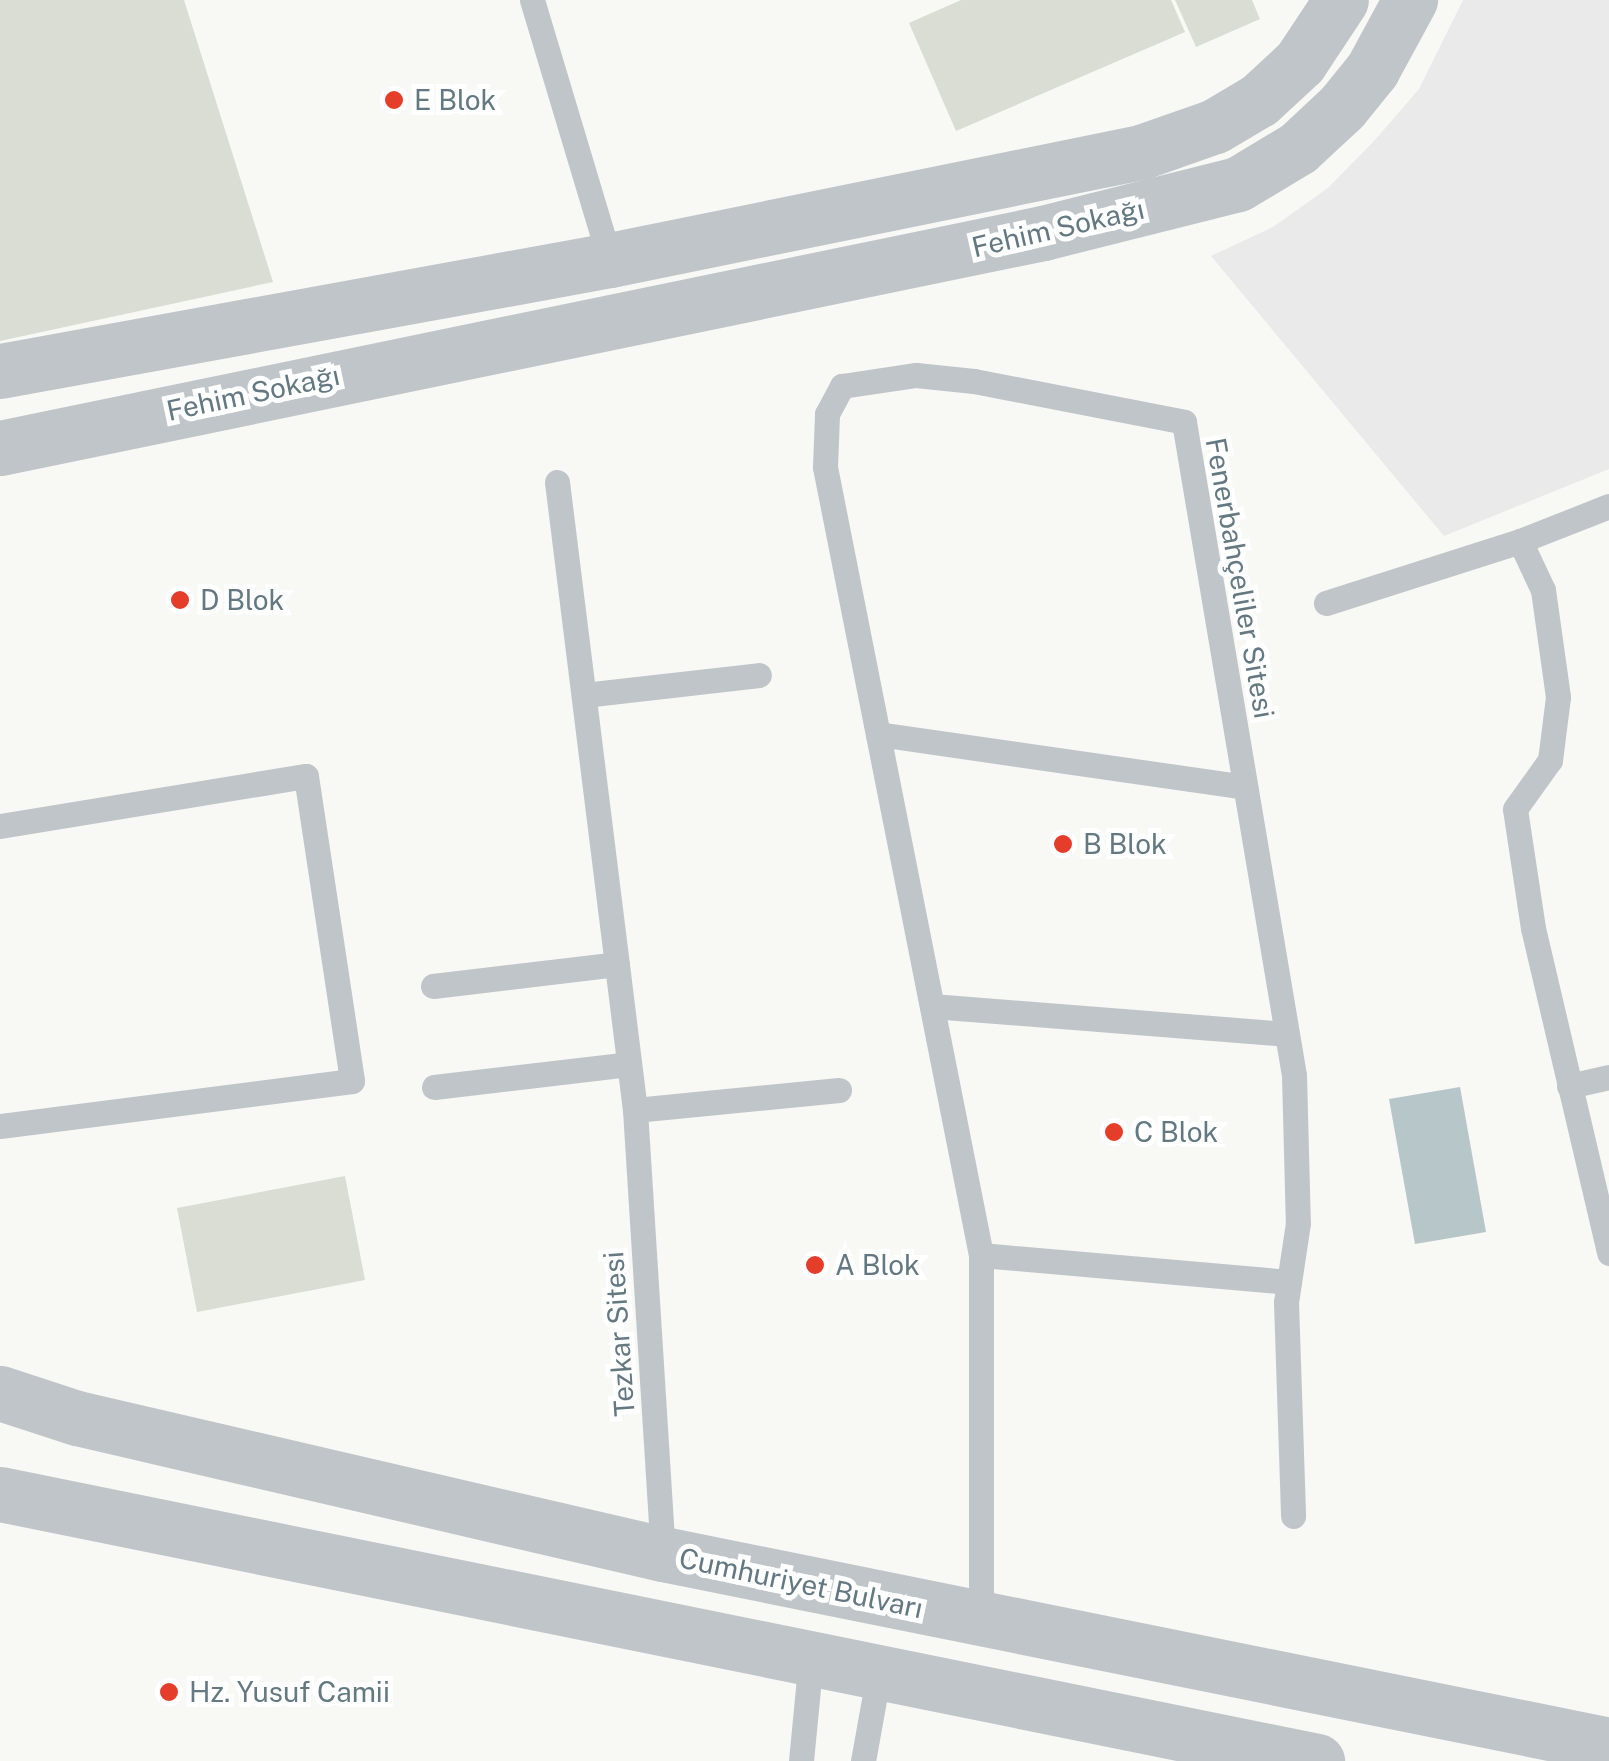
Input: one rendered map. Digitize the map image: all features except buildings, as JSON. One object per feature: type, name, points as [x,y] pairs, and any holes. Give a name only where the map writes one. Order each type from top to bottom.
[{"type":"street","name":"Fehim Sokağı","points":[[0,371],[610,260],[1141,152],[1215,126],[1259,100],[1300,62],[1342,0]]},
{"type":"street","name":"Fehim Sokağı","points":[[0,448],[263,389],[625,321],[1043,233],[1238,184],[1298,148],[1342,107],[1372,70],[1410,0]]},
{"type":"street","points":[[610,260],[625,321]]},
{"type":"street","name":"Cumhuriyet Bulvarı","points":[[0,1393],[76,1418],[663,1554],[1609,1745]]},
{"type":"street","points":[[0,1494],[1317,1761]]},
{"type":"street","points":[[980,1693],[981,1620]]},
{"type":"lane","points":[[532,0],[610,260]]},
{"type":"lane","name":"Fenerbahçeliler Sitesi","points":[[981,1620],[981,1256],[826,467],[827,414],[842,386],[879,377],[974,381],[1184,422],[1286,1034],[1298,1223],[1289,1282],[1294,1516]]},
{"type":"lane","name":"Tezkar Sitesi","points":[[557,482],[635,1110],[663,1554]]},
{"type":"lane","points":[[1326,603],[1520,541],[1609,506]]},
{"type":"lane","points":[[1520,541],[1544,590],[1558,697],[1550,760],[1516,809],[1533,928],[1609,1252]]},
{"type":"lane","points":[[584,695],[759,675]]},
{"type":"lane","points":[[878,734],[1245,787]]},
{"type":"lane","points":[[0,826],[306,776],[352,1081],[0,1126]]},
{"type":"lane","points":[[433,986],[617,964]]},
{"type":"lane","points":[[932,1006],[1286,1034]]},
{"type":"lane","points":[[434,1086],[630,1064]]},
{"type":"lane","points":[[1569,1086],[1609,1078]]},
{"type":"lane","points":[[635,1110],[838,1090]]},
{"type":"lane","points":[[981,1256],[1289,1282]]},
{"type":"lane","points":[[801,1761],[811,1658]]},
{"type":"lane","points":[[862,1761],[878,1672]]},
{"type":"shaded area","points":[[0,0],[184,0],[273,282],[0,341]]},
{"type":"shaded area","points":[[961,0],[1171,0],[1185,32],[956,131],[909,23]]},
{"type":"shaded area","points":[[1175,0],[1252,0],[1260,19],[1196,47]]},
{"type":"shaded area","points":[[1463,0],[1609,0],[1609,469],[1444,536],[1211,256],[1273,227],[1328,188],[1419,89]]},
{"type":"shaded area","points":[[1460,1087],[1486,1232],[1415,1244],[1389,1099]]},
{"type":"shaded area","points":[[345,1176],[365,1280],[197,1312],[177,1208]]},
{"type":"place","name":"E Blok","points":[[394,100]]},
{"type":"place","name":"D Blok","points":[[180,600]]},
{"type":"place","name":"B Blok","points":[[1063,844]]},
{"type":"place","name":"C Blok","points":[[1114,1132]]},
{"type":"place","name":"A Blok","points":[[815,1265]]},
{"type":"place","name":"Hz. Yusuf Camii","points":[[169,1692]]}]
